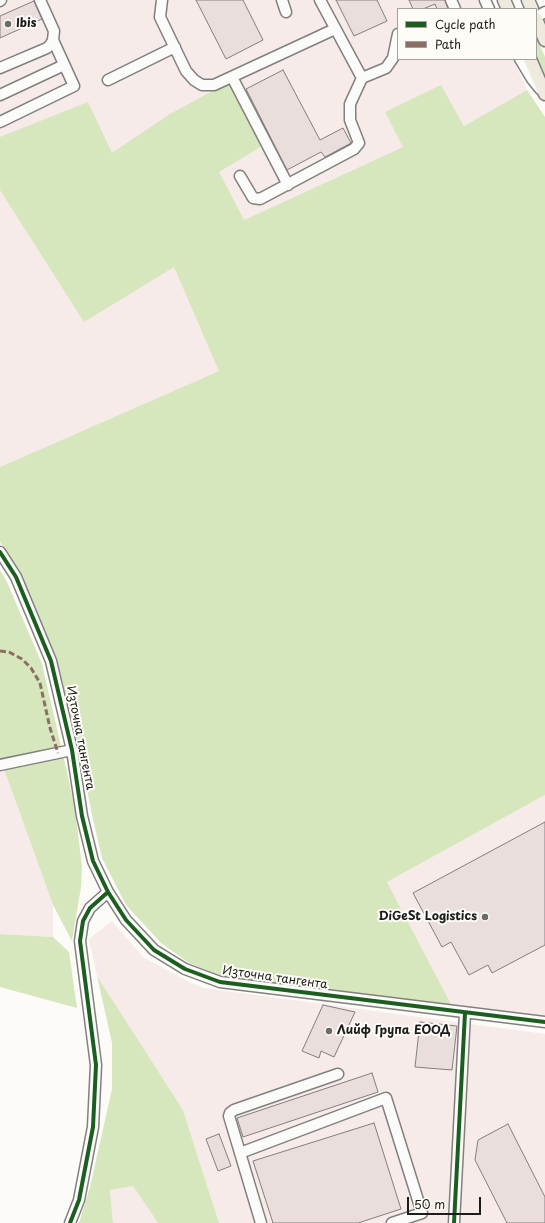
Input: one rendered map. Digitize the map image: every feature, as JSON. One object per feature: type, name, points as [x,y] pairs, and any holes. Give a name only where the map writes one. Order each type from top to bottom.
[{"type":"main road","points":[[537,20],[545,40]]},
{"type":"main road","points":[[530,60],[545,94]]},
{"type":"street","points":[[0,122],[74,86],[53,40],[54,31],[40,0]]},
{"type":"street","points":[[162,0],[160,17],[186,71],[194,80],[202,85],[214,85],[335,29]]},
{"type":"street","points":[[282,0],[286,12]]},
{"type":"street","points":[[320,0],[362,78]]},
{"type":"street","points":[[240,176],[253,198],[260,199],[354,149],[359,143],[350,120],[350,104],[362,78],[386,68],[393,58],[397,39]]},
{"type":"street","points":[[0,68],[47,48],[53,40]]},
{"type":"street","points":[[108,80],[175,48]]},
{"type":"street","points":[[521,60],[532,79],[545,94]]},
{"type":"street","points":[[0,95],[64,65]]},
{"type":"street","points":[[232,77],[288,185]]},
{"type":"street","name":"Източна тангента","points":[[0,552],[16,577],[51,661],[72,750],[82,816],[93,861],[108,892],[126,920],[154,950],[185,969],[220,982],[545,1022]]},
{"type":"street","points":[[0,764],[72,750]]},
{"type":"street","points":[[70,1223],[79,1200],[93,1127],[96,1065],[80,941],[83,921],[90,908],[108,892]]},
{"type":"street","points":[[454,1223],[465,1013]]},
{"type":"street","points":[[261,1223],[229,1116],[230,1113],[234,1110],[338,1074]]},
{"type":"street","points":[[240,1152],[386,1098],[422,1213],[392,1223]]},
{"type":"shaded area","points":[[0,0],[486,0],[490,8],[397,8],[397,60],[513,60],[527,90],[464,126],[441,85],[403,147],[244,220],[219,371],[0,467]]},
{"type":"shaded area","points":[[0,758],[53,905],[53,937],[0,934]]},
{"type":"shaded area","points":[[545,795],[545,1017],[452,1006],[387,882]]},
{"type":"shaded area","points":[[112,921],[143,957],[191,983],[204,988],[545,1034],[545,1223],[219,1223],[183,1110],[97,976],[89,939]]},
{"type":"shaded area","points":[[133,1186],[158,1223],[113,1223],[110,1190]]},
{"type":"green space","points":[[537,38],[545,57],[545,78],[537,59]]},
{"type":"green space","points":[[229,82],[262,146],[219,172],[244,220],[403,147],[385,112],[441,85],[464,126],[527,90],[545,117],[545,795],[387,882],[452,1006],[222,976],[189,963],[161,943],[126,905],[102,858],[79,749],[57,659],[21,574],[0,542],[0,467],[219,371],[174,267],[84,322],[0,190],[0,137],[88,102],[112,153],[170,114]]},
{"type":"green space","points":[[0,570],[7,582],[42,664],[75,810],[82,866],[81,887],[72,941],[53,905],[0,758]]},
{"type":"green space","points":[[0,934],[53,937],[69,952],[77,1008],[0,987]]},
{"type":"green space","points":[[97,976],[183,1110],[219,1223],[158,1223],[133,1186],[110,1190],[113,1223],[79,1223],[90,1187],[112,1089],[112,1043]]},
{"type":"building","points":[[196,0],[243,0],[263,40],[226,59]]},
{"type":"building","points":[[336,0],[377,0],[387,21],[354,36]]},
{"type":"building","points":[[409,0],[445,0],[448,8],[437,8],[435,4],[425,8],[413,8]]},
{"type":"building","points":[[34,1],[42,19],[0,38],[0,16]]},
{"type":"building","points":[[283,70],[320,140],[343,128],[351,143],[325,157],[321,152],[287,170],[246,89]]},
{"type":"building","name":"DiGeSt Logistics","points":[[545,822],[545,945],[492,973],[488,965],[469,975],[451,942],[442,947],[413,893]]},
{"type":"building","name":"Лийф Група ЕООД","points":[[323,1005],[355,1012],[334,1057],[321,1051],[319,1058],[302,1051]]},
{"type":"building","points":[[420,1022],[457,1026],[452,1070],[415,1067]]},
{"type":"building","points":[[372,1073],[378,1092],[243,1137],[237,1118]]},
{"type":"building","points":[[374,1123],[401,1209],[358,1223],[273,1223],[253,1161]]},
{"type":"building","points":[[508,1124],[545,1197],[545,1223],[507,1223],[475,1160],[478,1140]]},
{"type":"building","points":[[219,1134],[231,1166],[218,1171],[206,1139]]},
{"type":"marked path","points":[[0,651],[9,652],[22,659],[31,668],[40,683],[50,728],[58,753]]},
{"type":"cycle path","points":[[0,552],[16,577],[51,661],[72,750],[82,816],[93,861],[108,892],[126,920],[154,950],[185,969],[220,982],[545,1022]]},
{"type":"cycle path","points":[[70,1223],[79,1200],[93,1127],[96,1065],[80,941],[83,921],[90,908],[108,892]]},
{"type":"cycle path","points":[[454,1223],[465,1013]]},
{"type":"place","name":"Ibis","points":[[8,24]]},
{"type":"place","name":"DiGeSt Logistics","points":[[485,917]]},
{"type":"place","name":"Лийф Група ЕООД","points":[[329,1031]]}]
